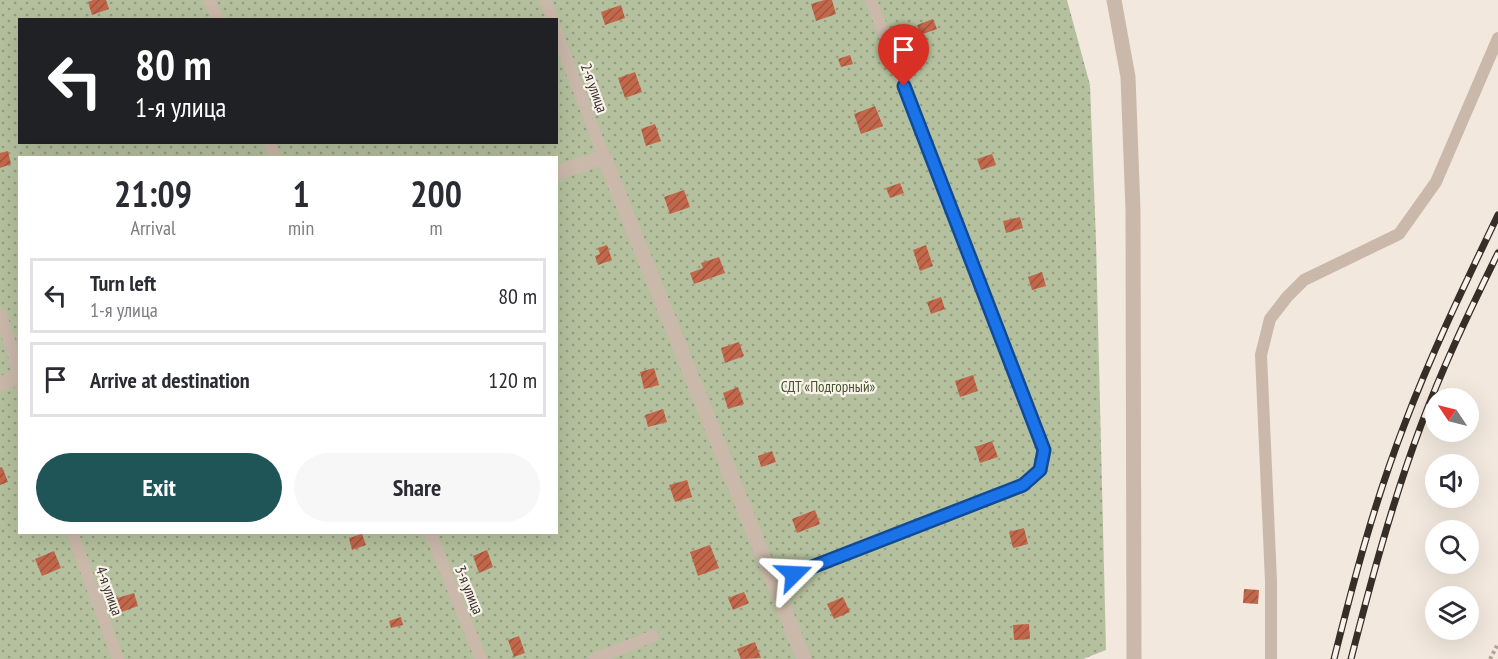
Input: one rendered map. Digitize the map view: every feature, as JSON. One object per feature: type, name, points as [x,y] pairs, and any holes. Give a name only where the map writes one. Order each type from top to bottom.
[{"type":"street","points":[[1114,0],[1128,77],[1133,210],[1134,659]]},
{"type":"street","points":[[558,172],[604,157],[804,659]]},
{"type":"street","points":[[0,384],[18,380]]},
{"type":"lane","points":[[209,0],[217,18]]},
{"type":"lane","points":[[545,0],[552,18]]},
{"type":"lane","points":[[773,582],[1023,485],[1040,470],[1044,450],[871,0]]},
{"type":"lane","name":"2-я улица","points":[[558,35],[604,157]]},
{"type":"lane","points":[[1271,659],[1271,581],[1261,355],[1270,320],[1287,297],[1304,280],[1399,234],[1436,182],[1498,38]]},
{"type":"lane","points":[[0,312],[18,374]]},
{"type":"lane","name":"4-я улица","points":[[73,534],[118,659]]},
{"type":"lane","name":"3-я улица","points":[[431,534],[481,659]]},
{"type":"lane","points":[[594,659],[653,636]]},
{"type":"path","points":[[1490,659],[1498,644]]},
{"type":"green space","name":"СДТ «Подгорный»","points":[[0,0],[1067,0],[1090,85],[1106,650],[1083,659],[0,659]]},
{"type":"building","points":[[106,0],[109,9],[92,15],[88,2]]},
{"type":"building","points":[[832,0],[836,14],[816,21],[811,4]]},
{"type":"building","points":[[621,5],[625,18],[605,25],[601,12]]},
{"type":"building","points":[[933,19],[937,29],[920,35],[917,25]]},
{"type":"building","points":[[850,55],[853,64],[841,67],[838,59]]},
{"type":"building","points":[[635,72],[642,92],[625,98],[618,78]]},
{"type":"building","points":[[875,106],[883,126],[861,134],[854,114]]},
{"type":"building","points":[[655,124],[661,141],[646,146],[641,129]]},
{"type":"building","points":[[8,151],[11,164],[0,168],[0,153]]},
{"type":"building","points":[[992,154],[996,165],[981,170],[977,159]]},
{"type":"building","points":[[900,183],[904,193],[890,198],[886,188]]},
{"type":"building","points":[[684,190],[690,207],[670,214],[664,197]]},
{"type":"building","points":[[1020,217],[1023,228],[1006,233],[1003,221]]},
{"type":"building","points":[[607,245],[612,260],[598,265],[595,256],[600,254],[598,248]]},
{"type":"building","points":[[926,245],[933,266],[920,271],[913,250]]},
{"type":"building","points":[[719,257],[725,273],[694,284],[690,273],[703,268],[701,263]]},
{"type":"building","points":[[1042,272],[1046,286],[1032,290],[1028,277]]},
{"type":"building","points":[[941,297],[945,309],[931,314],[927,302]]},
{"type":"building","points":[[739,342],[744,356],[725,363],[721,348]]},
{"type":"building","points":[[654,368],[659,385],[644,389],[640,372]]},
{"type":"building","points":[[973,375],[978,391],[960,397],[955,381]]},
{"type":"building","points":[[738,387],[744,404],[728,409],[723,393]]},
{"type":"building","points":[[663,409],[667,422],[648,427],[645,415]]},
{"type":"building","points":[[992,441],[998,457],[980,463],[975,447]]},
{"type":"building","points":[[772,451],[776,462],[761,467],[758,456]]},
{"type":"building","points":[[2,467],[8,482],[0,485],[0,468]]},
{"type":"building","points":[[687,480],[692,497],[675,502],[669,485]]},
{"type":"building","points":[[815,510],[820,524],[797,533],[792,519]]},
{"type":"building","points":[[1024,528],[1028,544],[1013,548],[1009,532]]},
{"type":"building","points":[[362,534],[366,545],[352,550],[349,538]]},
{"type":"building","points":[[710,545],[719,568],[698,576],[690,552]]},
{"type":"building","points":[[487,550],[493,567],[479,573],[473,556]]},
{"type":"building","points":[[54,551],[61,568],[42,576],[35,559]]},
{"type":"building","points":[[1244,589],[1259,590],[1258,604],[1243,603]]},
{"type":"building","points":[[744,592],[749,603],[733,610],[728,598]]},
{"type":"building","points":[[134,593],[138,606],[119,613],[114,599]]},
{"type":"building","points":[[843,597],[850,612],[834,619],[827,604]]},
{"type":"building","points":[[401,617],[403,625],[391,628],[389,621]]},
{"type":"building","points":[[1029,624],[1030,639],[1014,640],[1013,625]]},
{"type":"building","points":[[519,636],[525,653],[514,657],[508,640]]},
{"type":"building","points":[[755,642],[761,658],[741,659],[737,649]]},
{"type":"railway","points":[[1334,659],[1366,540],[1394,452],[1438,344],[1498,215]]},
{"type":"railway","points":[[1351,659],[1382,542],[1420,428],[1447,361],[1498,253]]},
{"type":"route","points":[[794,574],[1023,485],[1040,470],[1044,450],[904,86]]}]
